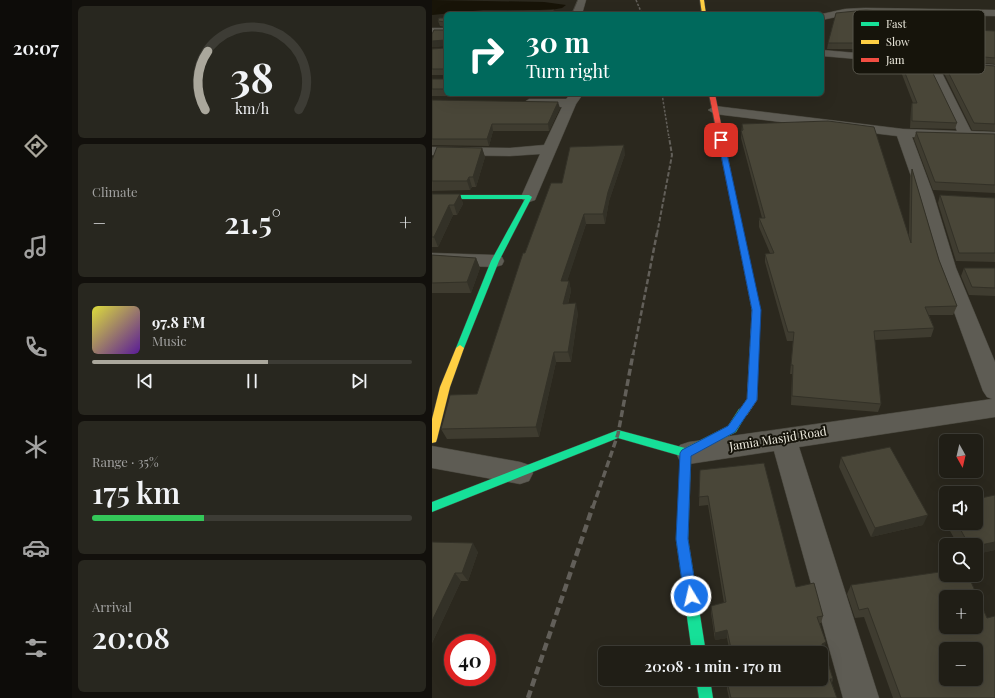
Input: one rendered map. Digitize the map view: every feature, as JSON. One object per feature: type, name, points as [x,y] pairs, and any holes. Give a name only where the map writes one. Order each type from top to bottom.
[{"type":"street","points":[[578,12],[582,0]]},
{"type":"street","points":[[702,0],[704,12]]},
{"type":"street","points":[[824,17],[853,12]]},
{"type":"street","points":[[985,15],[995,13]]},
{"type":"street","points":[[824,22],[845,23]]},
{"type":"street","points":[[432,31],[444,31]]},
{"type":"street","points":[[824,53],[853,56]]},
{"type":"street","points":[[985,67],[995,68]]},
{"type":"street","points":[[937,74],[966,136]]},
{"type":"street","points":[[699,646],[682,539],[686,453],[732,429],[752,400],[756,310],[712,96]]},
{"type":"street","points":[[516,103],[574,99]]},
{"type":"street","points":[[432,439],[445,387],[494,261],[529,197],[550,148],[574,99]]},
{"type":"street","points":[[715,110],[903,133],[995,136]]},
{"type":"street","points":[[903,133],[934,196],[947,268],[995,390]]},
{"type":"street","points":[[432,151],[510,152],[550,148]]},
{"type":"street","points":[[432,197],[529,197]]},
{"type":"street","points":[[432,259],[494,261]]},
{"type":"street","points":[[947,268],[968,268]]},
{"type":"street","name":"Jamia Masjid Road","points":[[432,507],[618,434],[686,453],[995,408]]},
{"type":"street","points":[[783,438],[861,698]]},
{"type":"street","points":[[432,457],[520,473]]},
{"type":"street","points":[[704,686],[706,698]]},
{"type":"shaded area","points":[[432,0],[544,2],[566,5],[562,8],[551,10],[483,10],[444,12],[444,14],[432,15]]},
{"type":"building","points":[[554,10],[553,12],[492,12]]},
{"type":"building","points":[[853,11],[853,43],[828,43],[836,13]]},
{"type":"building","points":[[439,18],[444,18],[444,22],[438,21]]},
{"type":"building","points":[[434,30],[444,30],[444,40],[432,41],[432,34]]},
{"type":"building","points":[[985,30],[995,31],[995,58],[985,57]]},
{"type":"building","points":[[444,48],[444,69],[432,69],[432,49]]},
{"type":"building","points":[[985,65],[995,66],[995,124],[974,123],[949,74],[985,74]]},
{"type":"building","points":[[905,74],[933,74],[957,123],[912,121],[912,103],[917,103]]},
{"type":"building","points":[[432,79],[444,79],[444,89],[432,89]]},
{"type":"building","points":[[432,100],[558,102],[548,124],[492,124],[487,139],[432,139]]},
{"type":"building","points":[[828,121],[874,127],[911,243],[912,169],[939,260],[957,306],[925,307],[934,328],[874,331],[881,404],[792,396],[793,365],[791,365],[794,332],[788,332],[765,254],[774,253],[759,218],[765,218],[741,131],[743,130],[742,124]]},
{"type":"building","points":[[916,132],[995,134],[995,185],[935,182]]},
{"type":"building","points":[[624,145],[608,192],[603,214],[584,214],[561,281],[569,281],[563,304],[576,303],[568,352],[554,352],[536,427],[441,429],[450,395],[477,394],[523,253],[525,253],[551,183],[562,183],[570,147]]},
{"type":"building","points":[[437,147],[482,148],[473,177],[469,177],[467,181],[432,181],[432,160]]},
{"type":"building","points":[[432,194],[460,194],[454,205],[449,205],[434,237],[432,237]]},
{"type":"building","points":[[940,195],[995,198],[995,253],[959,253]]},
{"type":"building","points":[[432,255],[476,258],[467,282],[432,283]]},
{"type":"building","points":[[964,268],[995,268],[995,288],[972,287]]},
{"type":"building","points":[[890,447],[928,515],[875,528],[841,457]]},
{"type":"building","points":[[764,463],[796,587],[814,583],[823,616],[817,617],[826,642],[822,644],[823,646],[730,646],[727,630],[715,633],[711,606],[726,602],[708,496],[699,497],[700,470]]},
{"type":"building","points":[[995,495],[995,542],[983,545],[983,538],[965,538],[961,530],[983,530],[983,498]]},
{"type":"building","points":[[432,542],[473,543],[462,573],[455,573],[432,621]]},
{"type":"building","points":[[939,572],[939,582],[971,582],[975,590],[939,590],[939,634],[983,634],[983,609],[987,618],[995,616],[995,698],[901,698],[868,608],[859,610],[851,585]]},
{"type":"building","points":[[828,663],[833,679],[830,679],[837,698],[731,698],[728,686],[828,686]]},
{"type":"railway","points":[[636,0],[641,12]]},
{"type":"railway","points":[[662,96],[669,138]]},
{"type":"railway","points":[[657,234],[672,155],[669,137]]},
{"type":"railway","points":[[633,355],[657,233]]},
{"type":"railway","points":[[593,507],[618,434],[633,354]]},
{"type":"railway","points":[[528,698],[593,506]]},
{"type":"traffic: fast","points":[[432,197],[529,197],[495,261],[460,348]]},
{"type":"traffic: fast","points":[[698,646],[682,539],[686,453],[732,429],[743,412]]},
{"type":"traffic: fast","points":[[432,507],[618,434],[686,453]]},
{"type":"traffic: fast","points":[[704,686],[706,698]]},
{"type":"traffic: slow","points":[[702,0],[704,12]]},
{"type":"traffic: slow","points":[[734,203],[756,310],[752,400],[743,412]]},
{"type":"traffic: slow","points":[[432,439],[445,387],[460,348]]},
{"type":"traffic: jam","points":[[712,96],[734,203]]},
{"type":"route","points":[[691,596],[682,539],[686,453],[732,429],[752,400],[756,310],[721,140]]}]
